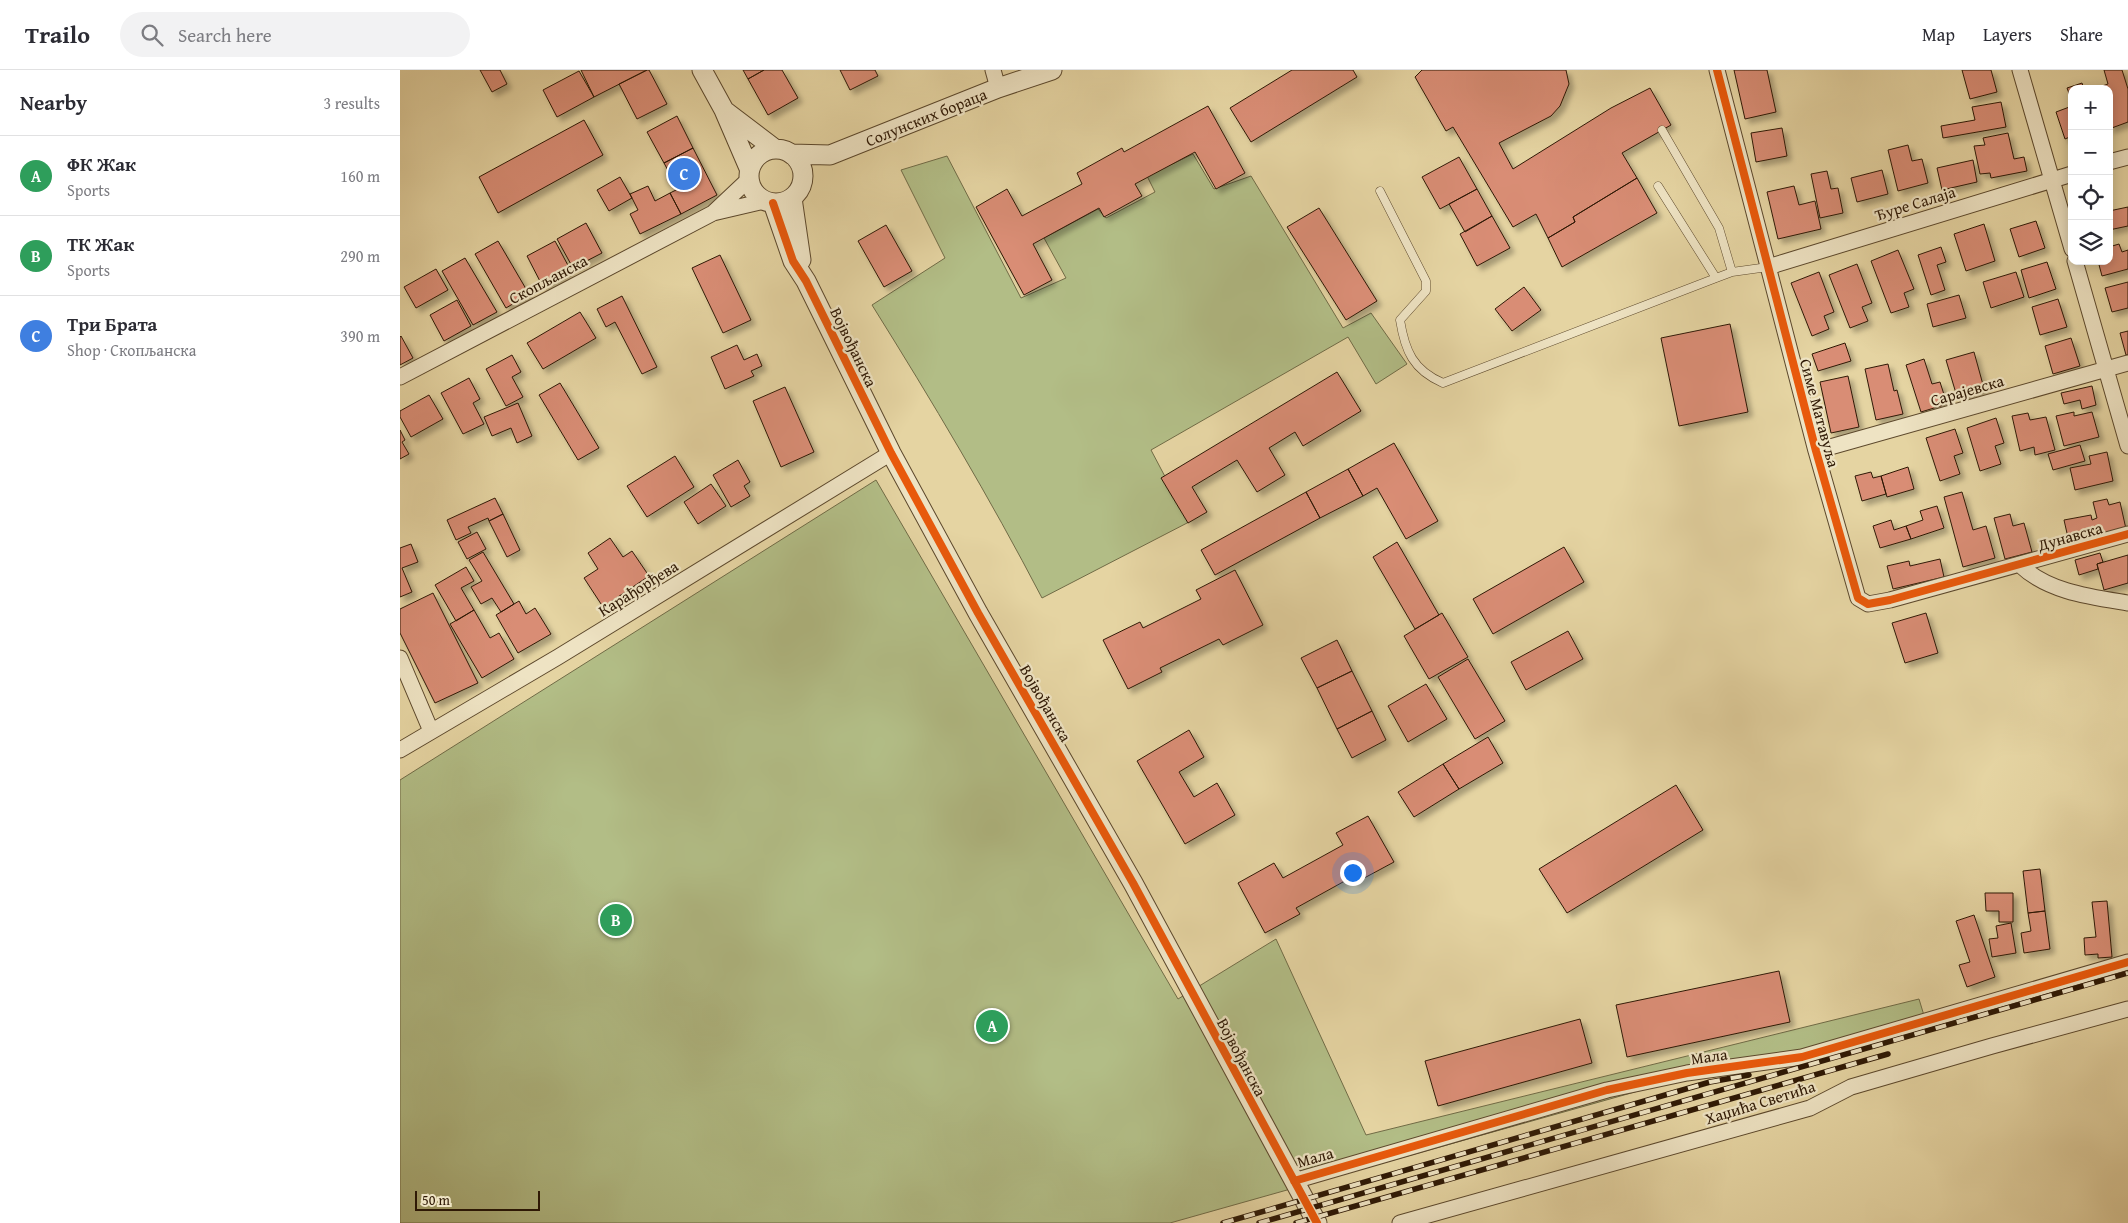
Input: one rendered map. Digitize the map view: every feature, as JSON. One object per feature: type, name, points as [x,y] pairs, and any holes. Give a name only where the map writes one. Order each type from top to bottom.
[{"type":"street","points":[[702,70],[724,110],[754,192],[769,202],[780,203],[797,191],[802,167],[783,151],[724,110]]},
{"type":"street","points":[[992,70],[998,88]]},
{"type":"street","name":"Солунских бораца","points":[[797,191],[830,155],[998,88],[1052,70]]},
{"type":"street","name":"Симе Матавуља","points":[[1717,70],[1816,451],[1858,598],[1863,602],[1874,604],[2020,565]]},
{"type":"street","points":[[2020,70],[2068,235]]},
{"type":"street","points":[[749,174],[759,154],[783,151]]},
{"type":"street","name":"Солунских бораца","points":[[783,151],[830,155]]},
{"type":"street","points":[[2113,161],[2128,157]]},
{"type":"street","name":"Скопљанска","points":[[713,213],[749,174]]},
{"type":"street","name":"Ђуре Салаја","points":[[1768,267],[2069,175]]},
{"type":"street","name":"Војвођанска","points":[[797,191],[806,281]]},
{"type":"street","name":"Скопљанска","points":[[400,377],[713,213],[769,202]]},
{"type":"street","name":"Војвођанска","points":[[769,202],[793,260],[806,281],[891,453],[978,613],[1133,883],[1313,1216]]},
{"type":"street","points":[[2076,265],[2128,446]]},
{"type":"street","name":"Сарајевска","points":[[1816,451],[2128,363]]},
{"type":"street","name":"Карађорђева","points":[[400,750],[558,658],[891,453]]},
{"type":"street","name":"Дунавска","points":[[2020,565],[2128,534]]},
{"type":"street","points":[[2020,565],[2029,573],[2054,586],[2095,598],[2128,603]]},
{"type":"street","points":[[400,658],[431,731]]},
{"type":"street","name":"Мала","points":[[1294,1181],[1607,1090],[1687,1073],[1802,1057],[2128,962]]},
{"type":"street","name":"Хаџића Светића","points":[[1400,1223],[1810,1108],[1851,1088],[1992,1046],[2128,1009]]},
{"type":"lane","points":[[1662,130],[1719,228],[1732,272]]},
{"type":"lane","points":[[1658,186],[1716,278]]},
{"type":"lane","points":[[1380,191],[1426,281],[1426,292],[1400,320],[1402,335],[1416,365],[1428,377],[1443,383],[1732,272],[1768,267]]},
{"type":"green space","points":[[1193,154],[1214,189],[1251,176],[1343,328],[1371,313],[1407,364],[1376,384],[1348,337],[1151,450],[1189,522],[1042,598],[960,450],[872,305],[945,258],[901,170],[947,156],[1021,298],[1066,278],[1044,238],[1098,209],[1106,218],[1155,192],[1147,176]]},
{"type":"green space","points":[[876,480],[1178,999],[1276,939],[1366,1135],[1919,999],[1926,1022],[1864,1040],[1734,1064],[1170,1223],[400,1223],[400,780]]},
{"type":"building","points":[[480,70],[500,70],[507,84],[492,92]]},
{"type":"building","points":[[581,70],[647,70],[594,97]]},
{"type":"building","points":[[649,70],[667,104],[637,119],[619,84]]},
{"type":"building","points":[[743,70],[764,70],[748,79]]},
{"type":"building","points":[[764,70],[782,70],[798,98],[768,115],[748,79]]},
{"type":"building","points":[[840,70],[875,70],[878,76],[850,90]]},
{"type":"building","points":[[1292,70],[1353,70],[1357,77],[1251,142],[1230,108]]},
{"type":"building","points":[[1422,70],[1566,70],[1569,84],[1560,106],[1551,116],[1499,143],[1513,169],[1611,108],[1650,88],[1671,125],[1622,153],[1637,178],[1573,217],[1575,222],[1548,238],[1536,214],[1513,227],[1453,127],[1446,131],[1415,77]]},
{"type":"building","points":[[1734,70],[1767,70],[1776,112],[1745,119]]},
{"type":"building","points":[[1962,70],[1991,70],[1997,92],[1970,99]]},
{"type":"building","points":[[2104,70],[2122,70],[2128,89],[2128,122],[2113,128],[2113,85],[2105,85],[2108,84]]},
{"type":"building","points":[[579,71],[594,97],[557,117],[543,90]]},
{"type":"building","points":[[2001,102],[2006,127],[1943,138],[1941,126],[1975,120],[1972,107]]},
{"type":"building","points":[[1208,106],[1245,173],[1216,189],[1195,152],[1135,184],[1142,196],[1104,217],[1099,208],[1033,244],[1052,280],[1024,295],[976,207],[1007,189],[1022,216],[1082,184],[1077,173],[1122,148],[1124,152]]},
{"type":"building","points":[[2068,108],[2068,138],[2065,139],[2056,112]]},
{"type":"building","points":[[677,116],[693,148],[664,163],[647,132]]},
{"type":"building","points":[[584,120],[603,155],[498,213],[479,177]]},
{"type":"building","points":[[1782,128],[1787,156],[1756,162],[1751,133]]},
{"type":"building","points":[[2008,133],[2014,159],[2024,157],[2027,171],[1991,178],[1990,173],[1980,174],[1974,146],[1985,145],[1983,138]]},
{"type":"building","points":[[1908,145],[1912,161],[1922,159],[1928,183],[1898,191],[1888,150]]},
{"type":"building","points":[[693,148],[717,195],[681,214],[670,193],[678,189],[664,163]]},
{"type":"building","points":[[1459,157],[1477,189],[1440,209],[1422,177]]},
{"type":"building","points":[[1973,160],[1977,182],[1942,190],[1937,168]]},
{"type":"building","points":[[1882,170],[1888,194],[1857,202],[1851,178]]},
{"type":"building","points":[[1827,171],[1831,189],[1838,188],[1843,213],[1820,218],[1811,174]]},
{"type":"building","points":[[620,177],[632,198],[609,211],[597,190]]},
{"type":"building","points":[[1637,178],[1657,213],[1562,267],[1548,238],[1575,222],[1573,217]]},
{"type":"building","points":[[648,186],[655,201],[670,193],[681,214],[640,234],[630,214],[638,210],[630,194]]},
{"type":"building","points":[[1794,186],[1799,205],[1815,201],[1821,229],[1778,239],[1767,192]]},
{"type":"building","points":[[1477,189],[1492,216],[1465,232],[1449,204]]},
{"type":"building","points":[[2128,207],[2128,226],[2113,229],[2113,210]]},
{"type":"building","points":[[1319,208],[1377,301],[1346,320],[1287,227]]},
{"type":"building","points":[[1492,216],[1510,248],[1477,266],[1460,234]]},
{"type":"building","points":[[2036,221],[2045,248],[2019,257],[2010,229]]},
{"type":"building","points":[[586,223],[602,253],[573,268],[557,239]]},
{"type":"building","points":[[1984,224],[1995,261],[1966,271],[1954,234]]},
{"type":"building","points":[[886,225],[912,271],[884,287],[858,241]]},
{"type":"building","points":[[498,241],[529,294],[506,308],[475,254]]},
{"type":"building","points":[[555,241],[571,271],[543,287],[527,256]]},
{"type":"building","points":[[2119,244],[2122,252],[2128,250],[2128,269],[2102,276],[2099,265],[2113,265],[2113,246]]},
{"type":"building","points":[[1941,247],[1946,262],[1937,265],[1945,290],[1931,295],[1918,255]]},
{"type":"building","points":[[1898,250],[1914,289],[1904,293],[1909,307],[1891,313],[1871,261]]},
{"type":"building","points":[[720,255],[751,320],[723,333],[692,268]]},
{"type":"building","points":[[465,258],[497,312],[473,325],[442,271]]},
{"type":"building","points":[[2047,262],[2056,289],[2029,298],[2021,270]]},
{"type":"building","points":[[1857,264],[1872,303],[1862,307],[1868,321],[1850,328],[1829,275]]},
{"type":"building","points":[[436,269],[448,290],[416,308],[404,287]]},
{"type":"building","points":[[1819,272],[1834,312],[1824,316],[1829,329],[1812,336],[1791,283]]},
{"type":"building","points":[[2016,272],[2024,297],[1991,308],[1983,282]]},
{"type":"building","points":[[2128,282],[2128,308],[2112,312],[2105,288]]},
{"type":"building","points":[[1524,287],[1541,310],[1512,331],[1495,309]]},
{"type":"building","points":[[1959,295],[1966,318],[1933,327],[1927,304]]},
{"type":"building","points":[[622,296],[657,367],[642,374],[615,322],[606,327],[597,309]]},
{"type":"building","points":[[2058,299],[2067,327],[2040,335],[2032,307]]},
{"type":"building","points":[[457,300],[471,326],[444,341],[430,315]]},
{"type":"building","points":[[580,312],[596,338],[543,369],[527,343]]},
{"type":"building","points":[[1730,324],[1748,412],[1679,426],[1661,338]]},
{"type":"building","points":[[2128,331],[2128,355],[2126,355],[2120,333]]},
{"type":"building","points":[[400,337],[413,358],[400,365]]},
{"type":"building","points":[[2071,338],[2080,366],[2053,374],[2045,346]]},
{"type":"building","points":[[1845,343],[1851,361],[1818,371],[1812,354]]},
{"type":"building","points":[[737,345],[744,360],[757,354],[762,366],[751,371],[754,376],[725,389],[711,357]]},
{"type":"building","points":[[1974,352],[1985,392],[1958,400],[1946,360]]},
{"type":"building","points":[[512,355],[521,372],[512,377],[523,397],[506,406],[486,369]]},
{"type":"building","points":[[1924,359],[1932,384],[1940,382],[1947,404],[1921,412],[1906,365]]},
{"type":"building","points":[[1888,364],[1894,391],[1897,390],[1903,414],[1876,420],[1865,369]]},
{"type":"building","points":[[1337,372],[1361,411],[1303,446],[1295,432],[1269,448],[1285,475],[1257,492],[1237,460],[1192,487],[1207,512],[1188,523],[1161,478]]},
{"type":"building","points":[[1848,376],[1859,427],[1831,433],[1820,382]]},
{"type":"building","points":[[469,378],[480,399],[473,403],[484,424],[463,434],[441,393]]},
{"type":"building","points":[[560,383],[599,448],[578,460],[539,395]]},
{"type":"building","points":[[2092,386],[2096,405],[2082,409],[2080,400],[2064,404],[2061,393]]},
{"type":"building","points":[[785,387],[814,452],[781,467],[753,401]]},
{"type":"building","points":[[429,395],[443,419],[411,437],[400,417],[400,411]]},
{"type":"building","points":[[518,403],[532,436],[517,443],[511,428],[492,436],[484,417]]},
{"type":"building","points":[[2074,412],[2074,416],[2092,412],[2099,437],[2064,446],[2056,416]]},
{"type":"building","points":[[2028,413],[2030,420],[2046,417],[2055,450],[2035,455],[2034,447],[2020,451],[2012,416]]},
{"type":"building","points":[[1996,418],[2004,443],[1995,446],[2001,464],[1980,471],[1967,428]]},
{"type":"building","points":[[1955,429],[1963,453],[1954,456],[1960,474],[1940,481],[1926,438]]},
{"type":"building","points":[[400,430],[405,440],[402,442],[409,454],[400,459]]},
{"type":"building","points":[[1394,443],[1438,521],[1406,539],[1377,488],[1363,496],[1348,469]]},
{"type":"building","points":[[2080,445],[2085,461],[2053,470],[2048,454]]},
{"type":"building","points":[[2107,452],[2113,481],[2075,490],[2070,468],[2091,464],[2089,456]]},
{"type":"building","points":[[675,456],[694,487],[647,517],[627,486]]},
{"type":"building","points":[[738,460],[750,482],[744,486],[750,496],[731,507],[713,475]]},
{"type":"building","points":[[1908,467],[1914,489],[1887,497],[1881,476]]},
{"type":"building","points":[[1348,469],[1363,496],[1320,518],[1306,492]]},
{"type":"building","points":[[1871,472],[1873,478],[1881,476],[1886,494],[1862,501],[1855,476]]},
{"type":"building","points":[[711,484],[726,506],[698,524],[684,502]]},
{"type":"building","points":[[1306,492],[1320,518],[1215,575],[1201,550]]},
{"type":"building","points":[[1962,492],[1973,530],[1986,526],[1995,558],[1963,567],[1944,497]]},
{"type":"building","points":[[495,498],[503,514],[489,521],[488,518],[468,527],[471,533],[456,540],[447,520]]},
{"type":"building","points":[[2107,499],[2109,505],[2120,502],[2126,529],[2069,542],[2064,520],[2091,515],[2092,520],[2097,518],[2093,502]]},
{"type":"building","points":[[1937,506],[1944,528],[1911,539],[1906,526],[1923,520],[1920,511]]},
{"type":"building","points":[[503,514],[520,550],[507,557],[489,521]]},
{"type":"building","points":[[2010,514],[2013,526],[2024,523],[2032,552],[2005,559],[1994,518]]},
{"type":"building","points":[[1891,520],[1894,530],[1906,526],[1911,539],[1880,548],[1873,526]]},
{"type":"building","points":[[477,532],[486,549],[467,559],[458,542]]},
{"type":"building","points":[[610,538],[623,557],[632,551],[649,576],[603,607],[584,578],[598,569],[588,553]]},
{"type":"building","points":[[1397,542],[1439,615],[1415,629],[1373,557]]},
{"type":"building","points":[[411,544],[418,562],[402,568],[412,592],[400,597],[400,548]]},
{"type":"building","points":[[1564,547],[1584,582],[1493,634],[1473,599]]},
{"type":"building","points":[[483,552],[514,604],[501,612],[492,598],[481,604],[471,587],[482,581],[469,560]]},
{"type":"building","points":[[2100,553],[2103,562],[2097,564],[2098,569],[2079,575],[2075,560]]},
{"type":"building","points":[[2128,555],[2128,583],[2104,590],[2097,564]]},
{"type":"building","points":[[1940,559],[1944,577],[1893,589],[1887,566],[1909,561],[1910,566]]},
{"type":"building","points":[[466,567],[474,581],[461,588],[474,610],[456,621],[435,585]]},
{"type":"building","points":[[1235,570],[1263,625],[1223,645],[1219,639],[1160,668],[1162,672],[1128,689],[1103,640],[1140,622],[1143,628],[1201,599],[1196,590]]},
{"type":"building","points":[[433,593],[478,683],[435,703],[400,633],[400,609]]},
{"type":"building","points":[[519,601],[526,614],[535,608],[551,634],[518,653],[496,615]]},
{"type":"building","points":[[474,610],[490,638],[499,633],[514,659],[482,678],[450,624]]},
{"type":"building","points":[[1442,613],[1468,657],[1429,679],[1404,636]]},
{"type":"building","points":[[1926,613],[1938,653],[1905,663],[1892,623]]},
{"type":"building","points":[[1568,631],[1583,659],[1526,690],[1511,662]]},
{"type":"building","points":[[1337,640],[1352,671],[1317,688],[1301,658]]},
{"type":"building","points":[[1468,659],[1505,721],[1475,739],[1438,677]]},
{"type":"building","points":[[1352,671],[1372,711],[1337,729],[1317,688]]},
{"type":"building","points":[[1426,684],[1447,719],[1408,742],[1388,706]]},
{"type":"building","points":[[1372,711],[1386,740],[1352,758],[1337,729]]},
{"type":"building","points":[[1189,730],[1204,757],[1179,772],[1194,797],[1217,783],[1235,815],[1185,844],[1137,761]]},
{"type":"building","points":[[1488,737],[1503,763],[1459,789],[1443,764]]},
{"type":"building","points":[[1443,764],[1459,789],[1414,817],[1398,792]]},
{"type":"building","points":[[1676,785],[1703,830],[1567,913],[1539,869]]},
{"type":"building","points":[[1368,816],[1394,862],[1355,883],[1352,877],[1296,908],[1300,914],[1265,933],[1238,883],[1274,863],[1283,878],[1343,845],[1336,833]]},
{"type":"building","points":[[2040,869],[2045,911],[2028,913],[2023,871]]},
{"type":"building","points":[[1985,893],[2013,893],[2013,922],[1999,922],[1999,911],[1986,911]]},
{"type":"building","points":[[2107,901],[2112,957],[2098,958],[2098,954],[2085,955],[2084,938],[2096,937],[2092,902]]},
{"type":"building","points":[[2045,911],[2050,949],[2024,953],[2021,933],[2031,931],[2028,913]]},
{"type":"building","points":[[1974,915],[1995,977],[1967,987],[1959,965],[1970,962],[1956,921]]},
{"type":"building","points":[[2011,923],[2016,953],[1992,957],[1989,939],[1998,938],[1996,926]]},
{"type":"building","points":[[1779,971],[1790,1022],[1627,1057],[1616,1005]]},
{"type":"building","points":[[1580,1019],[1592,1063],[1438,1106],[1425,1061]]},
{"type":"railway","points":[[1259,1223],[2128,973]]},
{"type":"railway","points":[[1296,1223],[1888,1054]]},
{"type":"railway","points":[[1223,1223],[1710,1082],[1749,1075]]},
{"type":"cycle path","points":[[1717,70],[1816,451],[1858,598],[1868,604],[1890,600],[2128,534]]},
{"type":"cycle path","points":[[773,203],[793,261],[806,281],[891,453],[978,613],[1133,883],[1317,1223]]},
{"type":"cycle path","points":[[1294,1181],[1607,1090],[1687,1073],[1802,1057],[2128,962]]},
{"type":"place","name":"Три Брата","points":[[684,174]]},
{"type":"place","name":"ТК Жак","points":[[616,920]]},
{"type":"place","name":"ФК Жак","points":[[992,1026]]}]
